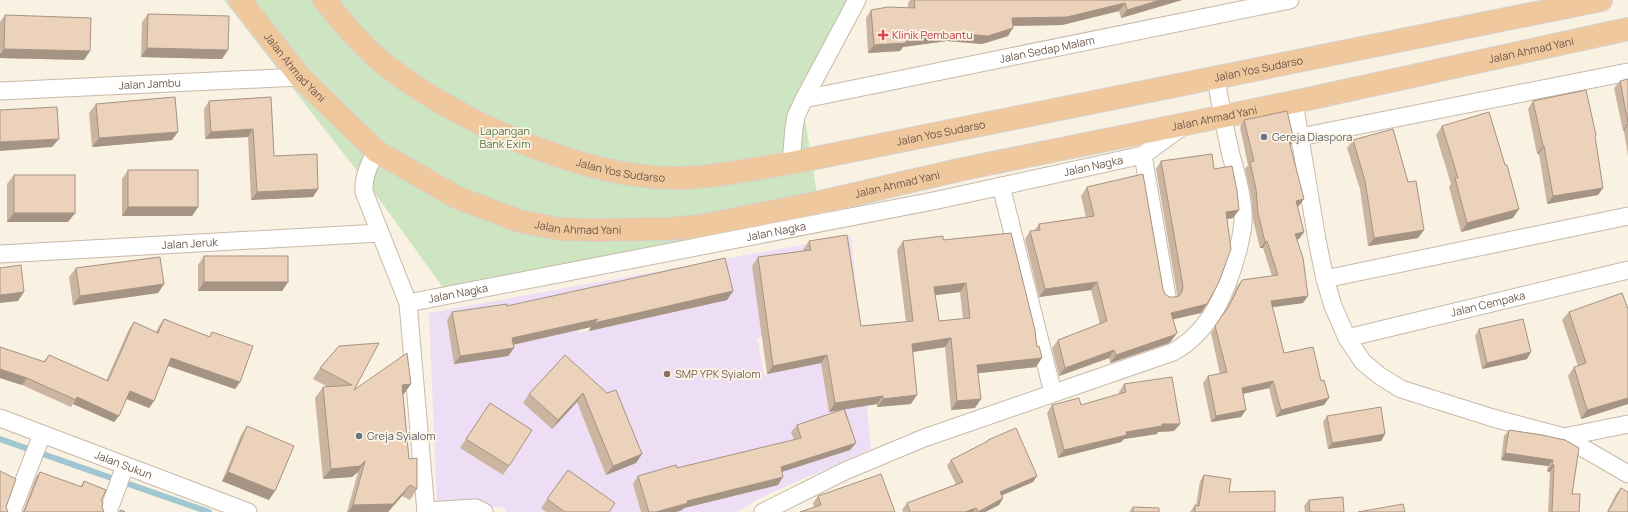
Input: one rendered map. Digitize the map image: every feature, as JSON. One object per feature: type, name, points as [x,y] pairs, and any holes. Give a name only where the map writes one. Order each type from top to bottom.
[{"type":"highway","name":"Jalan Ahmad Yani","points":[[240,0],[300,77],[376,151],[456,197],[519,221],[558,229],[594,230],[667,229],[700,226],[821,202],[963,169],[1294,102],[1628,29]]},
{"type":"highway","name":"Jalan Yos Sudarso","points":[[324,0],[359,41],[377,58],[435,99],[474,120],[556,155],[632,174],[671,178],[712,175],[792,163],[1601,0]]},
{"type":"street","points":[[792,163],[796,116],[857,0]]},
{"type":"street","name":"Jalan Sedap Malam","points":[[804,99],[1290,0]]},
{"type":"street","points":[[1300,137],[1628,72]]},
{"type":"street","name":"Jalan Jambu","points":[[0,92],[300,77]]},
{"type":"street","points":[[763,512],[845,471],[924,438],[1173,352],[1202,329],[1214,313],[1224,294],[1232,272],[1243,227],[1242,199],[1222,116],[1216,78]]},
{"type":"street","points":[[1294,102],[1325,279],[1333,306],[1347,338],[1363,362],[1380,376],[1402,389],[1494,418],[1564,437],[1628,474]]},
{"type":"street","points":[[1167,296],[1143,155],[1187,123]]},
{"type":"street","points":[[376,151],[363,183],[364,192],[408,303],[426,511],[476,508],[484,512]]},
{"type":"street","name":"Jalan Nagka","points":[[408,303],[938,200],[1143,155]]},
{"type":"street","points":[[1000,186],[1053,393]]},
{"type":"street","points":[[1325,279],[1628,216]]},
{"type":"street","name":"Jalan Jeruk","points":[[0,254],[380,233]]},
{"type":"street","name":"Jalan Cempaka","points":[[1347,338],[1628,270]]},
{"type":"street","name":"Jalan Sukun","points":[[0,418],[248,512]]},
{"type":"street","points":[[1564,437],[1628,424]]},
{"type":"street","points":[[12,512],[42,434]]},
{"type":"street","points":[[108,512],[126,466]]},
{"type":"shaded area","name":"SMP YPK Syialom","points":[[851,236],[871,449],[760,498],[737,512],[676,512],[682,510],[633,484],[641,512],[609,512],[541,508],[546,512],[507,512],[503,507],[437,505],[429,313]],"holes":[[[571,300],[727,300],[579,333]],[[808,328],[816,364],[764,375],[757,338]]]},
{"type":"green space","name":"Lapangan Bank Exim","points":[[224,0],[848,0],[804,113],[822,225],[444,289],[382,203]]},
{"type":"building","points":[[914,0],[1160,0],[1127,10],[1125,3],[1067,17],[1012,18],[1013,28],[988,36],[953,33],[906,39],[906,43],[874,45],[871,10],[888,7],[915,8]]},
{"type":"building","points":[[148,14],[229,16],[228,50],[147,48]]},
{"type":"building","points":[[5,15],[91,18],[90,51],[4,49]]},
{"type":"building","points":[[1628,79],[1628,123],[1620,81]]},
{"type":"building","points":[[1586,90],[1596,135],[1603,188],[1553,196],[1544,146],[1533,101]]},
{"type":"building","points":[[175,97],[178,132],[99,138],[96,104]]},
{"type":"building","points":[[271,97],[274,156],[317,154],[318,189],[257,192],[253,129],[211,132],[209,101]]},
{"type":"building","points":[[57,107],[59,139],[0,142],[0,110]]},
{"type":"building","points":[[1287,111],[1294,140],[1289,141],[1304,199],[1296,201],[1304,232],[1295,234],[1303,258],[1308,296],[1271,301],[1284,353],[1313,347],[1321,381],[1324,380],[1329,398],[1281,410],[1273,381],[1242,388],[1246,410],[1216,416],[1208,376],[1227,372],[1215,326],[1229,306],[1242,280],[1278,275],[1267,241],[1265,242],[1258,213],[1256,189],[1250,162],[1254,161],[1244,120]]},
{"type":"building","points":[[1489,112],[1505,165],[1507,165],[1519,209],[1467,223],[1455,178],[1458,178],[1442,126]]},
{"type":"building","points":[[1393,129],[1408,182],[1416,181],[1424,230],[1374,238],[1365,181],[1353,140]]},
{"type":"building","points":[[1212,154],[1214,169],[1232,166],[1239,210],[1226,212],[1231,249],[1219,282],[1207,304],[1171,313],[1177,333],[1174,335],[1116,355],[1114,350],[1065,368],[1058,340],[1107,321],[1097,282],[1045,289],[1030,231],[1040,230],[1039,224],[1094,216],[1087,187],[1143,174],[1163,289],[1165,294],[1169,297],[1179,296],[1182,292],[1183,286],[1161,161]]},
{"type":"building","points":[[128,170],[198,170],[198,207],[128,207]]},
{"type":"building","points":[[14,175],[75,175],[75,213],[14,213]]},
{"type":"building","points":[[1011,233],[1035,330],[1037,347],[1039,346],[1042,358],[977,365],[981,399],[957,401],[951,338],[912,344],[917,395],[883,399],[883,396],[835,403],[827,355],[773,366],[758,257],[811,250],[809,241],[847,235],[861,326],[913,321],[903,241],[943,236],[943,240]],"holes":[[[966,283],[970,318],[939,321],[934,287]]]},
{"type":"building","points":[[204,256],[288,256],[288,282],[204,282]]},
{"type":"building","points":[[160,257],[164,284],[80,296],[76,268]]},
{"type":"building","points":[[725,258],[733,291],[594,323],[598,319],[512,338],[514,348],[460,356],[452,312],[507,304],[507,306]]},
{"type":"building","points":[[21,265],[24,292],[0,295],[0,268]]},
{"type":"building","points":[[1622,293],[1628,309],[1628,398],[1587,410],[1574,367],[1586,363],[1569,312]]},
{"type":"building","points":[[164,319],[210,337],[212,332],[253,346],[240,382],[171,358],[154,401],[130,391],[119,416],[77,397],[76,400],[27,378],[0,369],[0,347],[45,362],[49,355],[108,381],[134,322],[158,333]]},
{"type":"building","points":[[1523,319],[1531,352],[1487,363],[1479,329]]},
{"type":"building","name":"Greja Syialom","points":[[379,343],[354,390],[407,353],[411,384],[402,385],[409,459],[417,458],[417,489],[410,485],[393,504],[353,505],[365,461],[360,466],[331,469],[323,387],[352,385],[320,368],[339,346]]},
{"type":"building","points":[[565,355],[607,393],[616,390],[642,454],[613,466],[583,393],[558,420],[529,394]]},
{"type":"building","points":[[1172,377],[1180,424],[1162,424],[1162,426],[1126,432],[1127,435],[1064,450],[1052,405],[1079,398],[1081,405],[1126,392],[1124,384]]},
{"type":"building","points":[[490,403],[532,430],[509,466],[466,439]]},
{"type":"building","points":[[1381,407],[1385,434],[1332,443],[1327,416]]},
{"type":"building","points":[[844,409],[856,443],[781,467],[783,477],[687,501],[688,503],[656,512],[649,512],[638,476],[676,465],[677,468],[801,438],[797,425]]},
{"type":"building","points":[[247,426],[294,446],[275,491],[228,472]]},
{"type":"building","points":[[1016,428],[1037,476],[1000,492],[1003,498],[978,512],[976,508],[965,512],[910,512],[907,503],[963,482],[951,460],[988,440]]},
{"type":"building","points":[[1509,430],[1565,440],[1579,448],[1572,494],[1580,494],[1579,512],[1552,512],[1553,460],[1505,453]]},
{"type":"building","points":[[568,470],[615,503],[609,512],[565,512],[547,499]]},
{"type":"building","points":[[0,471],[16,479],[6,507],[8,512],[0,512]]},
{"type":"building","points":[[40,472],[82,487],[84,481],[106,490],[101,501],[103,502],[102,507],[104,512],[23,512]]},
{"type":"building","points":[[881,474],[895,512],[800,512],[821,505],[818,496]]},
{"type":"building","points":[[1204,475],[1231,479],[1229,492],[1275,491],[1275,512],[1195,512],[1195,505],[1199,506]]},
{"type":"building","points":[[1621,488],[1628,492],[1628,512],[1608,512]]},
{"type":"building","points":[[1343,497],[1344,512],[1310,512],[1309,500]]},
{"type":"building","points":[[1403,504],[1405,512],[1358,512]]},
{"type":"building","points":[[1133,507],[1159,508],[1159,512],[1133,512]]},
{"type":"waterway","points":[[0,439],[209,512]]},
{"type":"place","name":"Klinik Pembantu","points":[[883,35]]},
{"type":"place","name":"Gereja Diaspora","points":[[1264,137]]},
{"type":"place","name":"SMP YPK Syialom","points":[[667,374]]},
{"type":"place","name":"Greja Syialom","points":[[359,436]]}]
